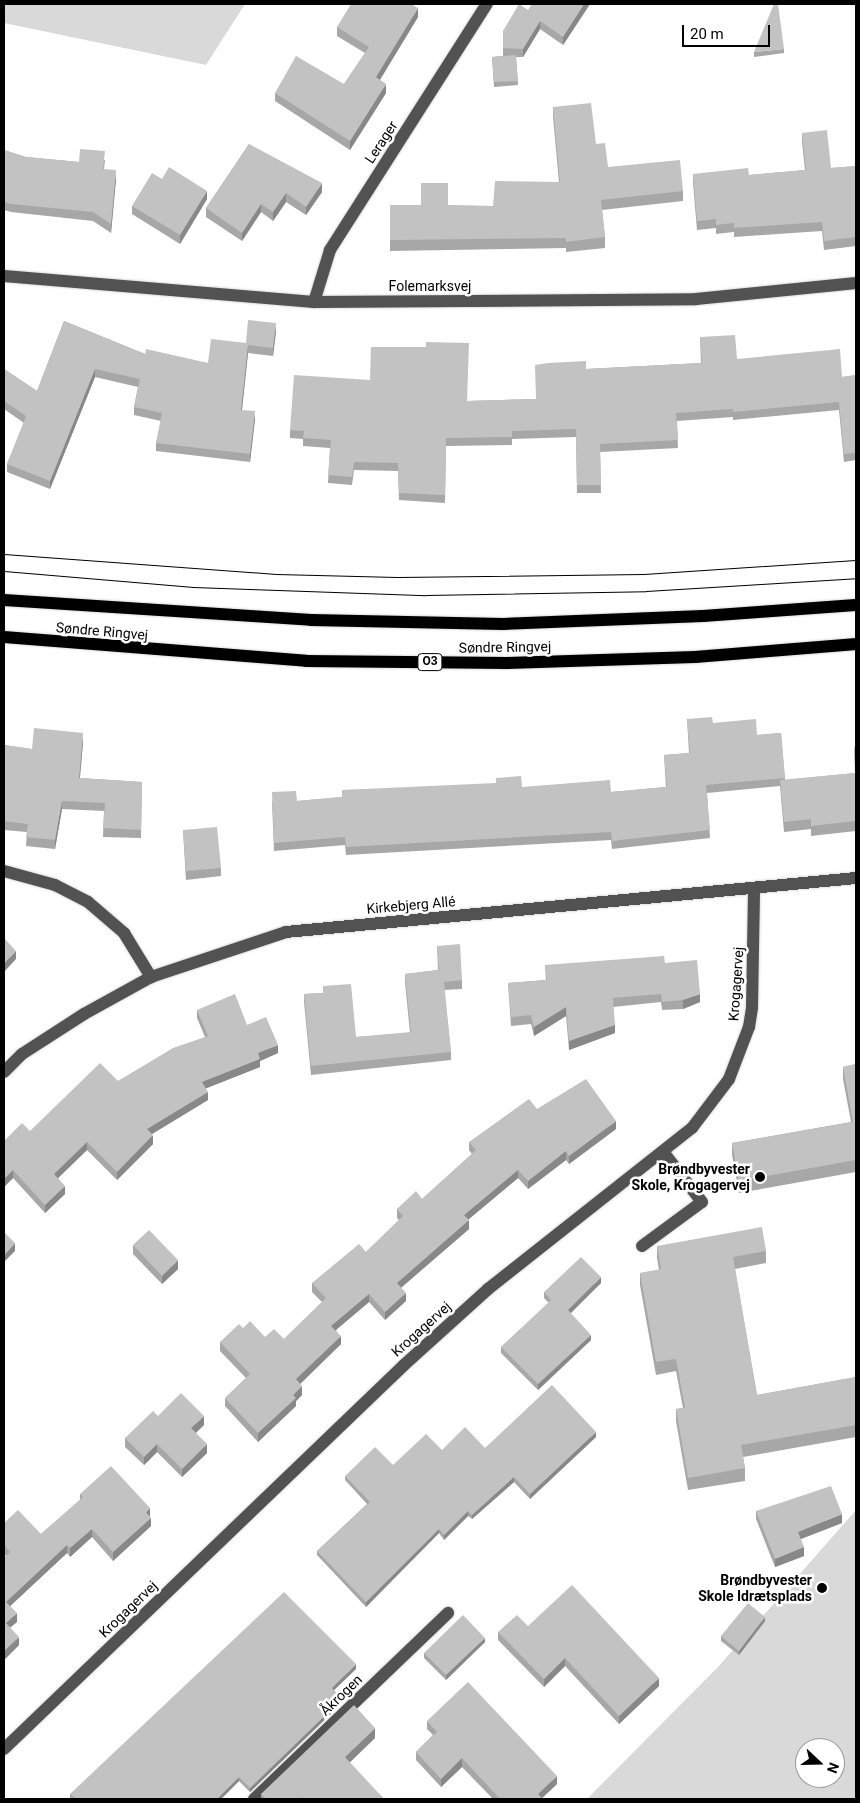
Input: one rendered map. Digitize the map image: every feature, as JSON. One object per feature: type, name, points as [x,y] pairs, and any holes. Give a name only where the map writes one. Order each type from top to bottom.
[{"type":"main road","name":"Søndre Ringvej","points":[[4,600],[311,620],[504,624],[703,616],[856,605]]},
{"type":"main road","name":"Søndre Ringvej","points":[[4,637],[306,661],[478,663],[695,657],[856,644]]},
{"type":"street","name":"Lerager","points":[[314,302],[330,250],[487,4]]},
{"type":"street","name":"Folemarksvej","points":[[4,276],[314,302],[696,299],[856,282]]},
{"type":"street","points":[[4,871],[54,886],[88,902],[124,933],[151,977]]},
{"type":"street","name":"Kirkebjerg Allé","points":[[4,1072],[22,1054],[84,1014],[151,977],[286,932],[856,878]]},
{"type":"street","name":"Krogagervej","points":[[4,1749],[425,1346],[488,1289],[664,1153],[692,1128],[714,1102],[729,1079],[749,1027],[752,1007],[754,889]]},
{"type":"street","points":[[642,1246],[702,1202],[664,1153]]},
{"type":"street","name":"Åkrogen","points":[[254,1799],[448,1612]]},
{"type":"shaded area","points":[[4,4],[245,4],[206,65],[4,23]]},
{"type":"shaded area","name":"Brøndbyvester Skole Idrætsplads","points":[[856,1510],[856,1799],[587,1799],[718,1667]]},
{"type":"building","points":[[351,4],[411,4],[418,8],[376,77],[386,84],[350,141],[275,93],[296,56],[344,84],[369,47],[337,27]]},
{"type":"building","points":[[519,4],[528,10],[532,4],[584,4],[563,37],[540,21],[523,49],[503,48],[503,31]]},
{"type":"building","points":[[774,4],[778,4],[784,49],[754,52]]},
{"type":"building","points":[[516,55],[518,81],[494,82],[492,57]]},
{"type":"building","points":[[591,103],[596,144],[605,143],[608,167],[680,160],[683,191],[601,200],[605,237],[566,242],[566,238],[390,240],[390,205],[421,205],[421,183],[448,183],[448,205],[493,206],[495,181],[560,182],[553,107]]},
{"type":"building","points":[[827,130],[831,168],[856,166],[856,237],[824,241],[822,222],[734,228],[734,223],[716,225],[716,219],[697,221],[693,174],[748,168],[749,175],[806,170],[802,133]]},
{"type":"building","points":[[249,144],[322,183],[306,207],[286,193],[273,212],[261,204],[242,233],[206,208]]},
{"type":"building","points":[[80,149],[105,151],[103,169],[116,170],[111,224],[93,212],[4,202],[4,150],[26,157],[79,162]]},
{"type":"building","points":[[169,167],[207,191],[180,235],[132,206],[152,173],[162,179]]},
{"type":"building","points":[[248,320],[276,323],[273,348],[248,345],[241,410],[255,411],[250,454],[156,443],[162,413],[134,407],[140,379],[95,369],[50,481],[7,464],[26,416],[4,401],[4,369],[37,391],[64,321],[145,354],[146,349],[208,363],[211,339],[246,343]]},
{"type":"building","points":[[735,335],[737,359],[840,349],[842,377],[856,375],[856,453],[844,454],[839,402],[733,412],[733,409],[676,413],[678,440],[600,444],[601,485],[577,485],[576,429],[512,431],[512,437],[446,438],[445,495],[399,493],[398,463],[354,462],[352,477],[328,475],[331,440],[303,438],[304,431],[290,430],[294,375],[370,380],[371,347],[426,347],[426,342],[469,343],[467,401],[536,399],[535,365],[586,361],[586,369],[702,363],[700,337]]},
{"type":"building","points":[[712,717],[713,723],[756,719],[757,735],[781,733],[785,778],[706,785],[710,830],[612,841],[611,832],[346,847],[345,837],[274,843],[272,792],[296,791],[297,801],[342,797],[342,790],[496,783],[496,778],[521,776],[522,787],[610,780],[611,792],[667,787],[664,755],[690,753],[687,719]]},
{"type":"building","points":[[34,728],[83,733],[79,778],[142,782],[141,830],[103,828],[105,803],[62,801],[55,840],[26,837],[28,824],[4,821],[4,745],[32,749]]},
{"type":"building","points":[[854,747],[856,747],[856,773]]},
{"type":"building","points":[[856,773],[856,821],[811,826],[811,819],[784,822],[780,780]]},
{"type":"building","points":[[217,827],[221,868],[186,871],[183,830]]},
{"type":"building","points":[[4,938],[16,951],[4,963]]},
{"type":"building","points":[[460,944],[462,980],[444,982],[451,1052],[311,1066],[304,994],[323,993],[323,986],[351,984],[356,1037],[411,1032],[405,974],[439,970],[437,946]]},
{"type":"building","points":[[664,956],[665,963],[697,960],[700,994],[683,1000],[662,1002],[661,994],[613,998],[615,1025],[569,1041],[566,1007],[534,1027],[531,1015],[511,1017],[508,983],[547,980],[545,965]]},
{"type":"building","points":[[235,994],[247,1025],[266,1017],[278,1045],[258,1053],[260,1059],[202,1082],[208,1092],[147,1129],[153,1135],[117,1172],[87,1142],[54,1174],[65,1186],[45,1205],[13,1170],[4,1179],[4,1141],[22,1123],[30,1131],[100,1063],[118,1081],[173,1048],[208,1036],[197,1010]]},
{"type":"building","points":[[856,1064],[856,1160],[739,1181],[732,1143],[853,1122],[843,1067]]},
{"type":"building","points":[[586,1079],[616,1121],[569,1156],[566,1151],[528,1181],[518,1170],[464,1215],[469,1220],[397,1283],[406,1293],[385,1312],[369,1294],[331,1326],[341,1336],[296,1379],[302,1386],[293,1395],[296,1398],[258,1433],[225,1398],[250,1374],[220,1342],[239,1324],[243,1328],[250,1321],[265,1337],[274,1329],[284,1339],[326,1298],[312,1283],[359,1244],[366,1252],[403,1216],[397,1209],[416,1191],[422,1199],[476,1150],[469,1142],[529,1099],[537,1109]]},
{"type":"building","points":[[762,1227],[766,1251],[733,1257],[757,1395],[856,1377],[856,1425],[741,1445],[745,1468],[688,1478],[676,1409],[685,1408],[676,1359],[656,1362],[640,1273],[661,1269],[657,1246]]},
{"type":"building","points":[[149,1230],[178,1260],[162,1276],[133,1245]]},
{"type":"building","points":[[4,1232],[15,1243],[4,1255]]},
{"type":"building","points":[[581,1257],[601,1277],[568,1310],[591,1335],[538,1384],[501,1347],[551,1300],[544,1292]]},
{"type":"building","points":[[552,1385],[596,1432],[530,1494],[514,1477],[472,1515],[468,1511],[444,1535],[439,1529],[366,1602],[317,1551],[370,1502],[345,1476],[375,1447],[393,1465],[426,1434],[442,1450],[465,1427],[485,1448]]},
{"type":"building","points":[[181,1393],[204,1416],[191,1428],[207,1444],[182,1469],[157,1444],[144,1457],[125,1438],[153,1411],[158,1416]]},
{"type":"building","points":[[111,1466],[150,1508],[146,1512],[151,1518],[113,1552],[92,1529],[70,1548],[67,1545],[6,1602],[17,1613],[6,1623],[19,1637],[4,1651],[4,1558],[10,1552],[4,1545],[4,1523],[18,1510],[41,1534],[83,1497],[80,1494]]},
{"type":"building","points":[[831,1486],[842,1514],[798,1532],[804,1547],[775,1559],[756,1511]]},
{"type":"building","points":[[572,1585],[659,1678],[619,1716],[565,1658],[544,1679],[498,1632],[517,1615],[528,1626]]},
{"type":"building","points":[[284,1592],[356,1664],[332,1688],[342,1699],[250,1788],[239,1777],[217,1799],[76,1799],[70,1794]]},
{"type":"building","points":[[748,1603],[765,1617],[739,1651],[721,1636]]},
{"type":"building","points":[[463,1615],[485,1638],[446,1675],[424,1653]]},
{"type":"building","points":[[468,1682],[557,1776],[538,1794],[543,1799],[500,1799],[462,1758],[441,1779],[416,1752],[437,1732],[427,1721]]},
{"type":"building","points":[[354,1705],[375,1728],[345,1757],[384,1799],[305,1799],[303,1797],[301,1799],[266,1799],[261,1794]]},
{"type":"tram line","points":[[4,554],[276,574],[397,577],[644,574],[856,560]]},
{"type":"tram line","points":[[4,571],[193,587],[426,595],[646,591],[856,578]]},
{"type":"place","name":"Brøndbyvester Skole, Krogagervej","points":[[760,1177]]},
{"type":"place","name":"Brøndbyvester Skole Idrætsplads","points":[[822,1588]]}]
